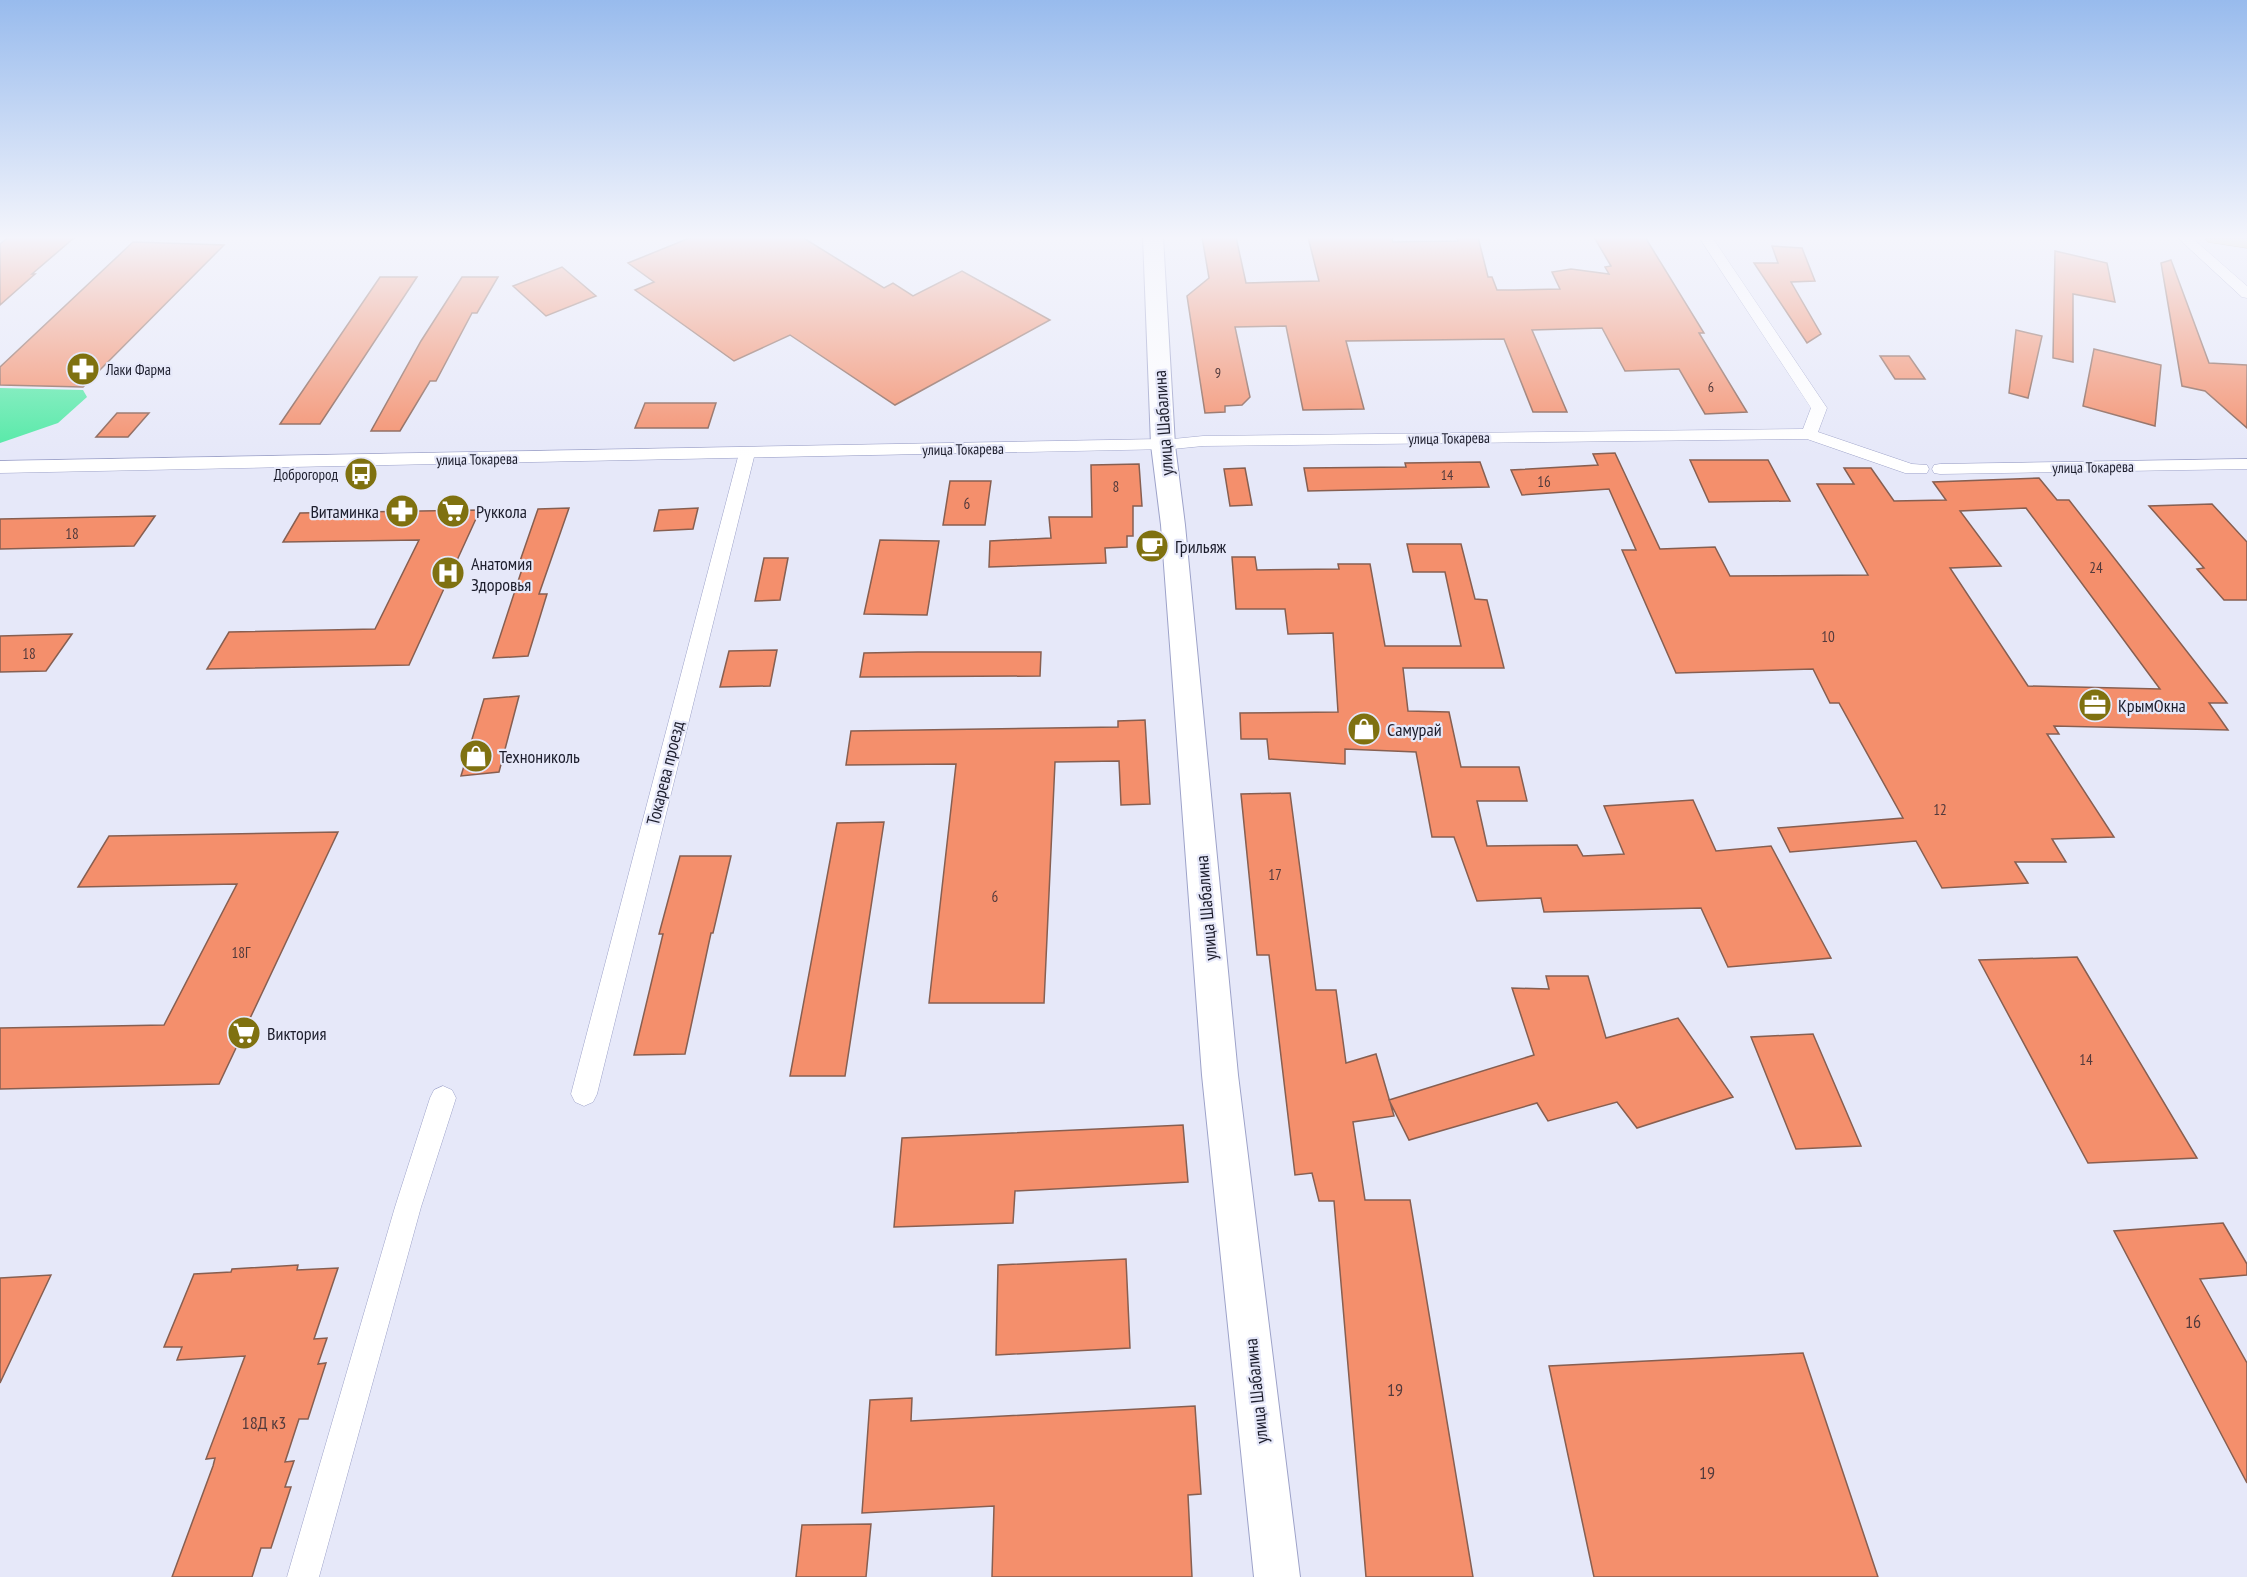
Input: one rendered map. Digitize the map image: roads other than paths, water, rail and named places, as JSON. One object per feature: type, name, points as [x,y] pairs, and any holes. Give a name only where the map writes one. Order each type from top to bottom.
[{"type":"main road","name":"улица Шабалина","points":[[1157,311],[1163,445],[1173,525],[1220,1076],[1277,1577]]},
{"type":"street","points":[[1755,311],[1819,408],[1809,434]]},
{"type":"street","name":"улица Токарева","points":[[0,467],[1163,445],[1203,441],[1809,434],[1911,469],[1921,469]]},
{"type":"street","name":"Токарева проезд","points":[[584,1094],[747,453]]},
{"type":"street","name":"улица Токарева","points":[[1940,470],[2247,464]]},
{"type":"street","points":[[303,1577],[408,1207],[443,1098]]},
{"type":"place","name":"Лаки Фарма","points":[[83,369]]},
{"type":"place","name":"Доброгород","points":[[361,474]]},
{"type":"place","name":"Витаминка","points":[[402,511]]},
{"type":"place","name":"Руккола","points":[[453,511]]},
{"type":"place","name":"Грильяж","points":[[1152,546]]},
{"type":"place","name":"Анатомия Здоровья","points":[[448,573]]},
{"type":"place","name":"КрымОкна","points":[[2095,705]]},
{"type":"place","name":"Самурай","points":[[1364,729]]},
{"type":"place","name":"Технониколь","points":[[476,756]]},
{"type":"place","name":"Виктория","points":[[244,1033]]}]
